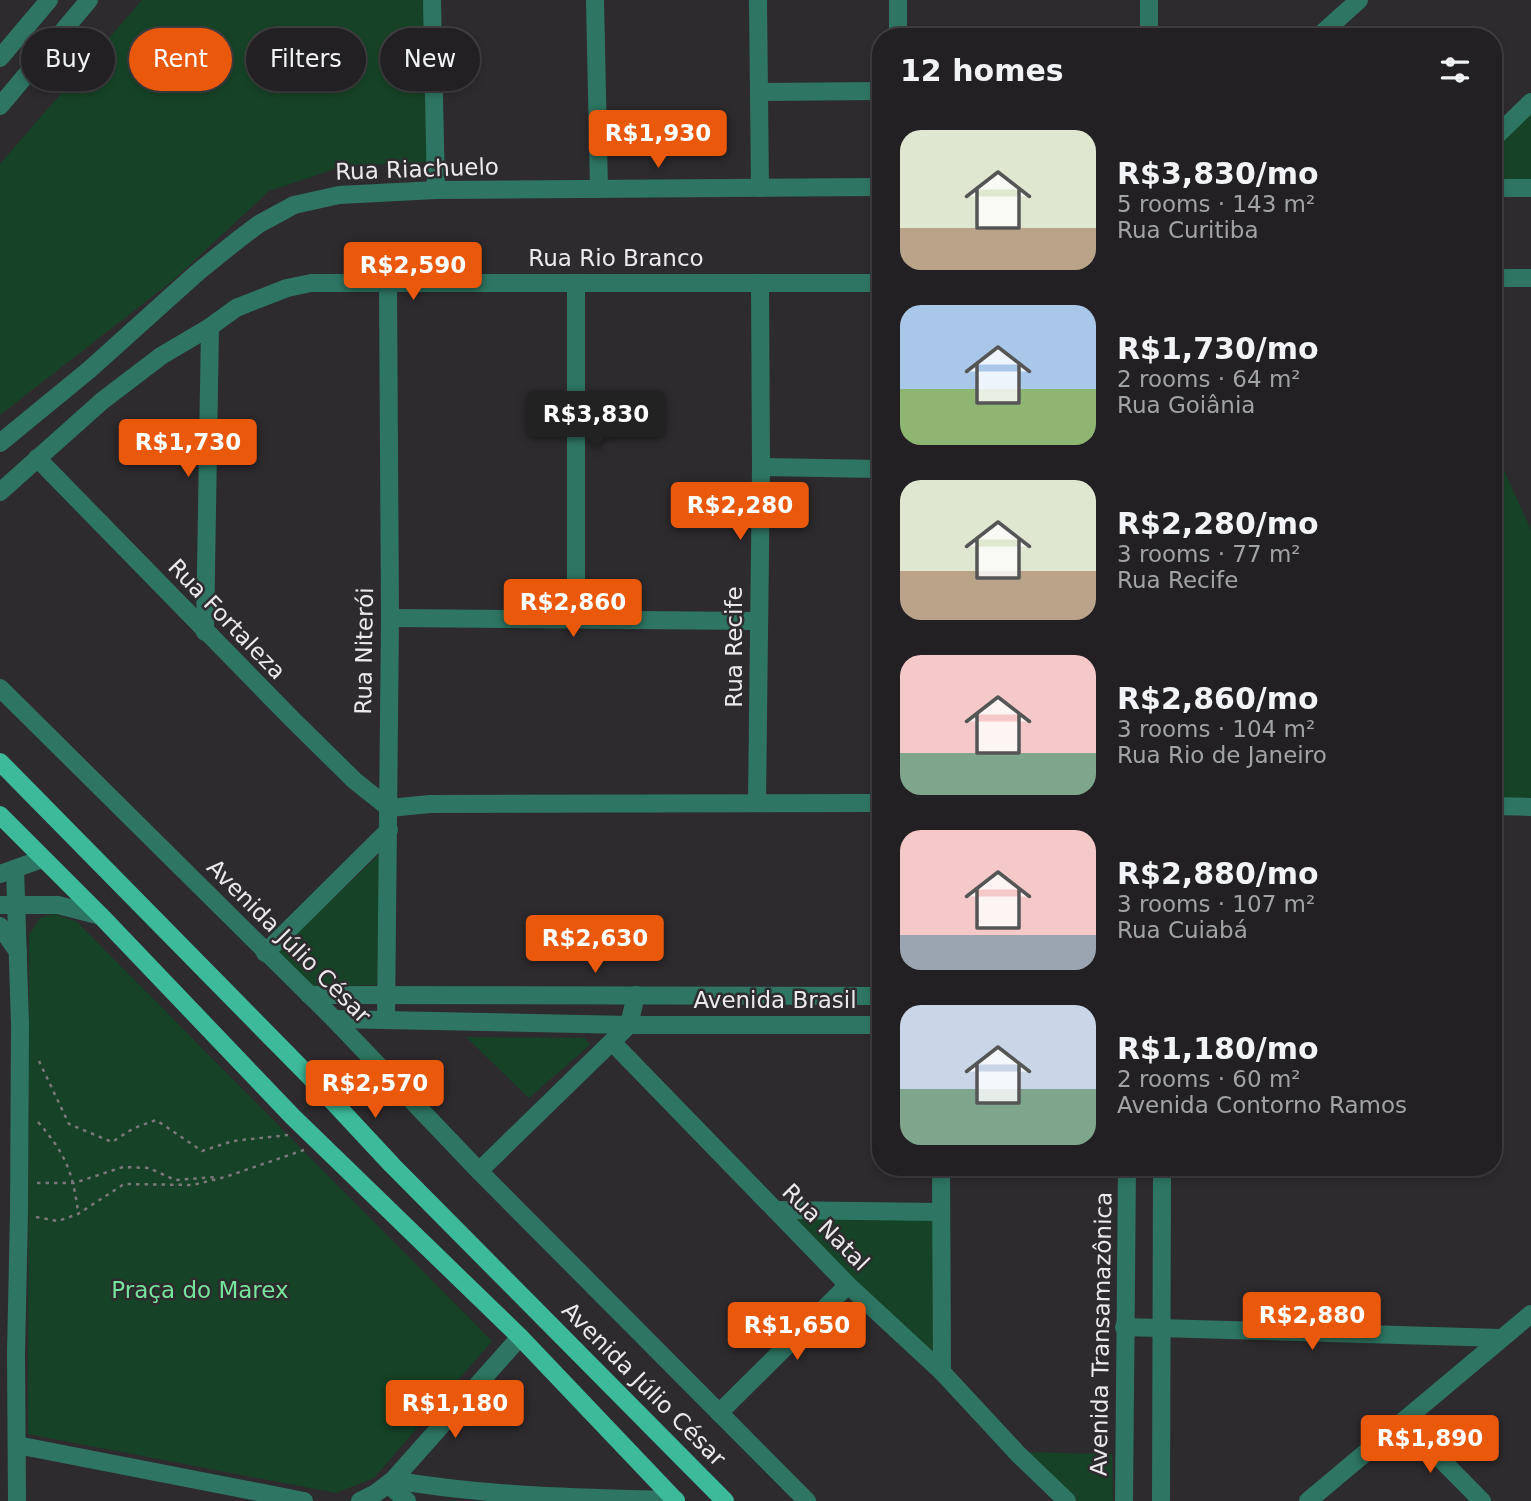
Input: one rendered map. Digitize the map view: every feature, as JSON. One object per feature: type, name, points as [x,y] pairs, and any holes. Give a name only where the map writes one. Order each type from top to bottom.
[{"type":"main road","name":"Avenida Júlio César","points":[[0,762],[302,1069],[375,1148],[725,1501]]},
{"type":"main road","points":[[0,815],[316,1139],[520,1337],[676,1501]]},
{"type":"street","points":[[0,58],[48,0]]},
{"type":"street","points":[[0,106],[89,0]]},
{"type":"street","points":[[432,0],[436,190]]},
{"type":"street","points":[[595,0],[599,189]]},
{"type":"street","points":[[758,0],[760,188]]},
{"type":"street","points":[[898,0],[898,28]]},
{"type":"street","points":[[1149,0],[1149,28]]},
{"type":"street","points":[[1328,28],[1359,0]]},
{"type":"street","points":[[759,92],[872,91]]},
{"type":"street","points":[[1502,130],[1531,102]]},
{"type":"street","name":"Rua Riachuelo","points":[[0,443],[89,370],[198,272],[239,239],[278,212],[294,205],[339,195],[436,190],[872,187]]},
{"type":"street","points":[[1502,188],[1531,188]]},
{"type":"street","points":[[1502,278],[1531,278]]},
{"type":"street","points":[[576,282],[576,620]]},
{"type":"street","name":"Rua Recife","points":[[757,802],[760,282]]},
{"type":"street","name":"Rua Rio Branco","points":[[0,492],[102,401],[161,356],[236,309],[287,288],[311,283],[872,283]]},
{"type":"street","name":"Rua Niterói","points":[[386,1020],[390,618],[387,283]]},
{"type":"street","points":[[205,632],[210,327]]},
{"type":"street","name":"Rua Fortaleza","points":[[37,458],[205,632],[355,781],[389,808]]},
{"type":"street","points":[[761,467],[872,469]]},
{"type":"street","points":[[390,618],[758,621]]},
{"type":"street","name":"Avenida Júlio César","points":[[0,688],[334,1019],[479,1171],[807,1501]]},
{"type":"street","points":[[389,808],[430,804],[872,803]]},
{"type":"street","points":[[1502,806],[1531,807]]},
{"type":"street","points":[[265,953],[389,830]]},
{"type":"street","points":[[20,1498],[8,1352],[19,1213],[18,953],[8,905],[7,872],[42,859]]},
{"type":"street","points":[[8,905],[58,905],[101,916]]},
{"type":"street","points":[[0,926],[18,953]]},
{"type":"street","name":"Avenida Brasil","points":[[309,995],[872,996]]},
{"type":"street","points":[[479,1171],[613,1043],[629,1025],[636,995]]},
{"type":"street","name":"Avenida Brasil","points":[[334,1019],[629,1025],[872,1025]]},
{"type":"street","name":"Rua Natal","points":[[613,1043],[848,1285],[942,1372],[1018,1454],[1067,1501]]},
{"type":"street","points":[[941,1176],[942,1372]]},
{"type":"street","name":"Avenida Transamazônica","points":[[1124,1501],[1127,1176]]},
{"type":"street","points":[[1161,1501],[1162,1176]]},
{"type":"street","points":[[775,1210],[940,1212]]},
{"type":"street","points":[[719,1413],[848,1285]]},
{"type":"street","points":[[1308,1501],[1525,1320],[1531,1338]]},
{"type":"street","points":[[1124,1327],[1501,1338]]},
{"type":"street","points":[[359,1501],[391,1483],[520,1337]]},
{"type":"street","points":[[1404,1422],[1482,1501]]},
{"type":"street","points":[[17,1446],[304,1501]]},
{"type":"street","points":[[209,1483],[228,1501]]},
{"type":"street","points":[[391,1483],[587,1499],[676,1501]]},
{"type":"street","points":[[391,1483],[407,1501]]},
{"type":"path","points":[[39,1061],[69,1124],[112,1142],[134,1128],[156,1120],[202,1151],[233,1141],[316,1139]]},
{"type":"path","points":[[19,1101],[58,1144],[74,1183],[78,1214]]},
{"type":"path","points":[[19,1213],[58,1221],[78,1214],[124,1184],[193,1185],[225,1177],[316,1139]]},
{"type":"path","points":[[19,1184],[74,1183],[123,1167],[149,1168],[175,1180],[225,1177]]},
{"type":"green space","points":[[142,0],[430,0],[430,28],[380,28],[380,91],[429,91],[428,162],[344,166],[269,191],[171,282],[0,415],[0,164],[63,91],[115,91],[115,31]]},
{"type":"green space","points":[[1531,96],[1531,183],[1502,183],[1502,126]]},
{"type":"green space","points":[[1502,466],[1531,530],[1531,807],[1502,806]]},
{"type":"green space","points":[[379,855],[377,985],[311,987],[277,952]]},
{"type":"green space","name":"Praça do Marex","points":[[54,914],[77,922],[492,1341],[374,1478],[336,1493],[28,1434],[29,935],[40,918]]},
{"type":"green space","points":[[466,1037],[585,1038],[590,1045],[529,1098]]},
{"type":"green space","points":[[781,1210],[941,1213],[941,1374]]},
{"type":"green space","points":[[1020,1452],[1112,1454],[1113,1501],[1075,1501]]}]
